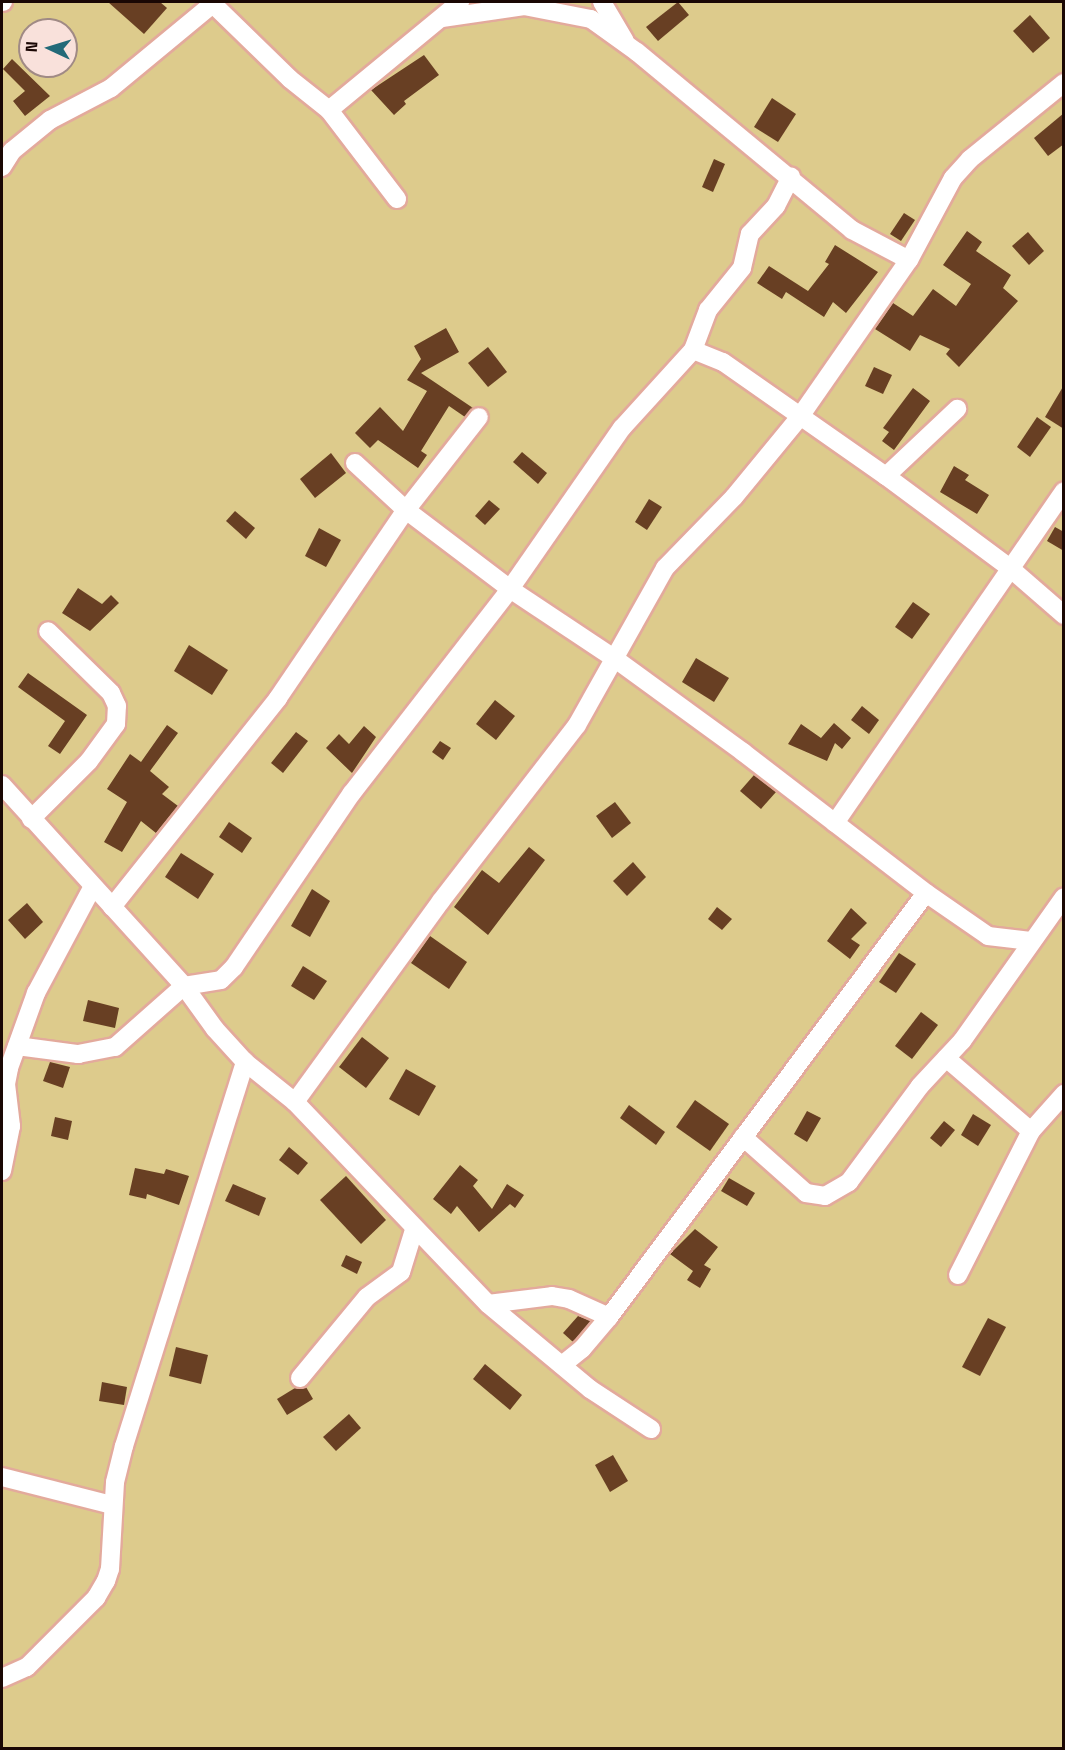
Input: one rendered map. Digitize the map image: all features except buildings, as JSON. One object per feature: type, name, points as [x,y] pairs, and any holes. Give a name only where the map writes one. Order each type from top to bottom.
[{"type":"street","points":[[329,110],[460,2]]},
{"type":"street","points":[[602,2],[628,45]]},
{"type":"street","points":[[2,167],[12,151],[50,120],[111,88],[214,3],[290,79],[329,110],[397,199]]},
{"type":"street","points":[[442,18],[517,4],[591,19],[628,45],[791,177],[852,230],[909,260]]},
{"type":"street","points":[[295,1102],[441,901],[577,725],[665,568],[734,497],[799,418],[909,260],[953,178],[970,159],[1064,83]]},
{"type":"street","points":[[17,1046],[78,1054],[115,1047],[184,986],[220,980],[234,967],[352,793],[510,589],[622,428],[693,350],[708,310],[742,268],[750,234],[776,206],[791,177]]},
{"type":"street","points":[[693,350],[723,362],[799,418],[886,476],[1010,568],[1064,615]]},
{"type":"street","points":[[886,476],[957,409]]},
{"type":"street","points":[[112,907],[278,698],[406,510],[479,417]]},
{"type":"street","points":[[355,463],[406,510],[510,589],[614,658],[926,893],[988,936],[1031,941]]},
{"type":"street","points":[[835,823],[1064,491]]},
{"type":"street","points":[[31,819],[89,761],[117,724],[117,706],[111,693],[48,631]]},
{"type":"street","points":[[2,786],[92,888],[184,986],[214,1029],[245,1062],[295,1102],[414,1230],[488,1304],[590,1389],[651,1429]]},
{"type":"street","points":[[2,1170],[11,1126],[6,1084],[17,1046],[36,993],[92,888]]},
{"type":"street","points":[[562,1365],[582,1349],[609,1317],[926,893]]},
{"type":"street","points":[[743,1137],[806,1193],[825,1196],[849,1182],[920,1086],[989,1005],[1031,941],[1064,897]]},
{"type":"street","points":[[946,1058],[1031,1131]]},
{"type":"street","points":[[2,1678],[27,1667],[96,1598],[110,1569],[112,1505],[124,1446],[245,1062]]},
{"type":"street","points":[[958,1275],[1031,1131],[1064,1094]]},
{"type":"street","points":[[300,1378],[368,1297],[401,1272],[414,1230]]},
{"type":"street","points":[[488,1304],[552,1296],[569,1299],[609,1317]]},
{"type":"street","points":[[2,1477],[112,1505]]},
{"type":"shaded area","points":[[2,2],[1063,2],[1063,1748],[2,1748]]}]
